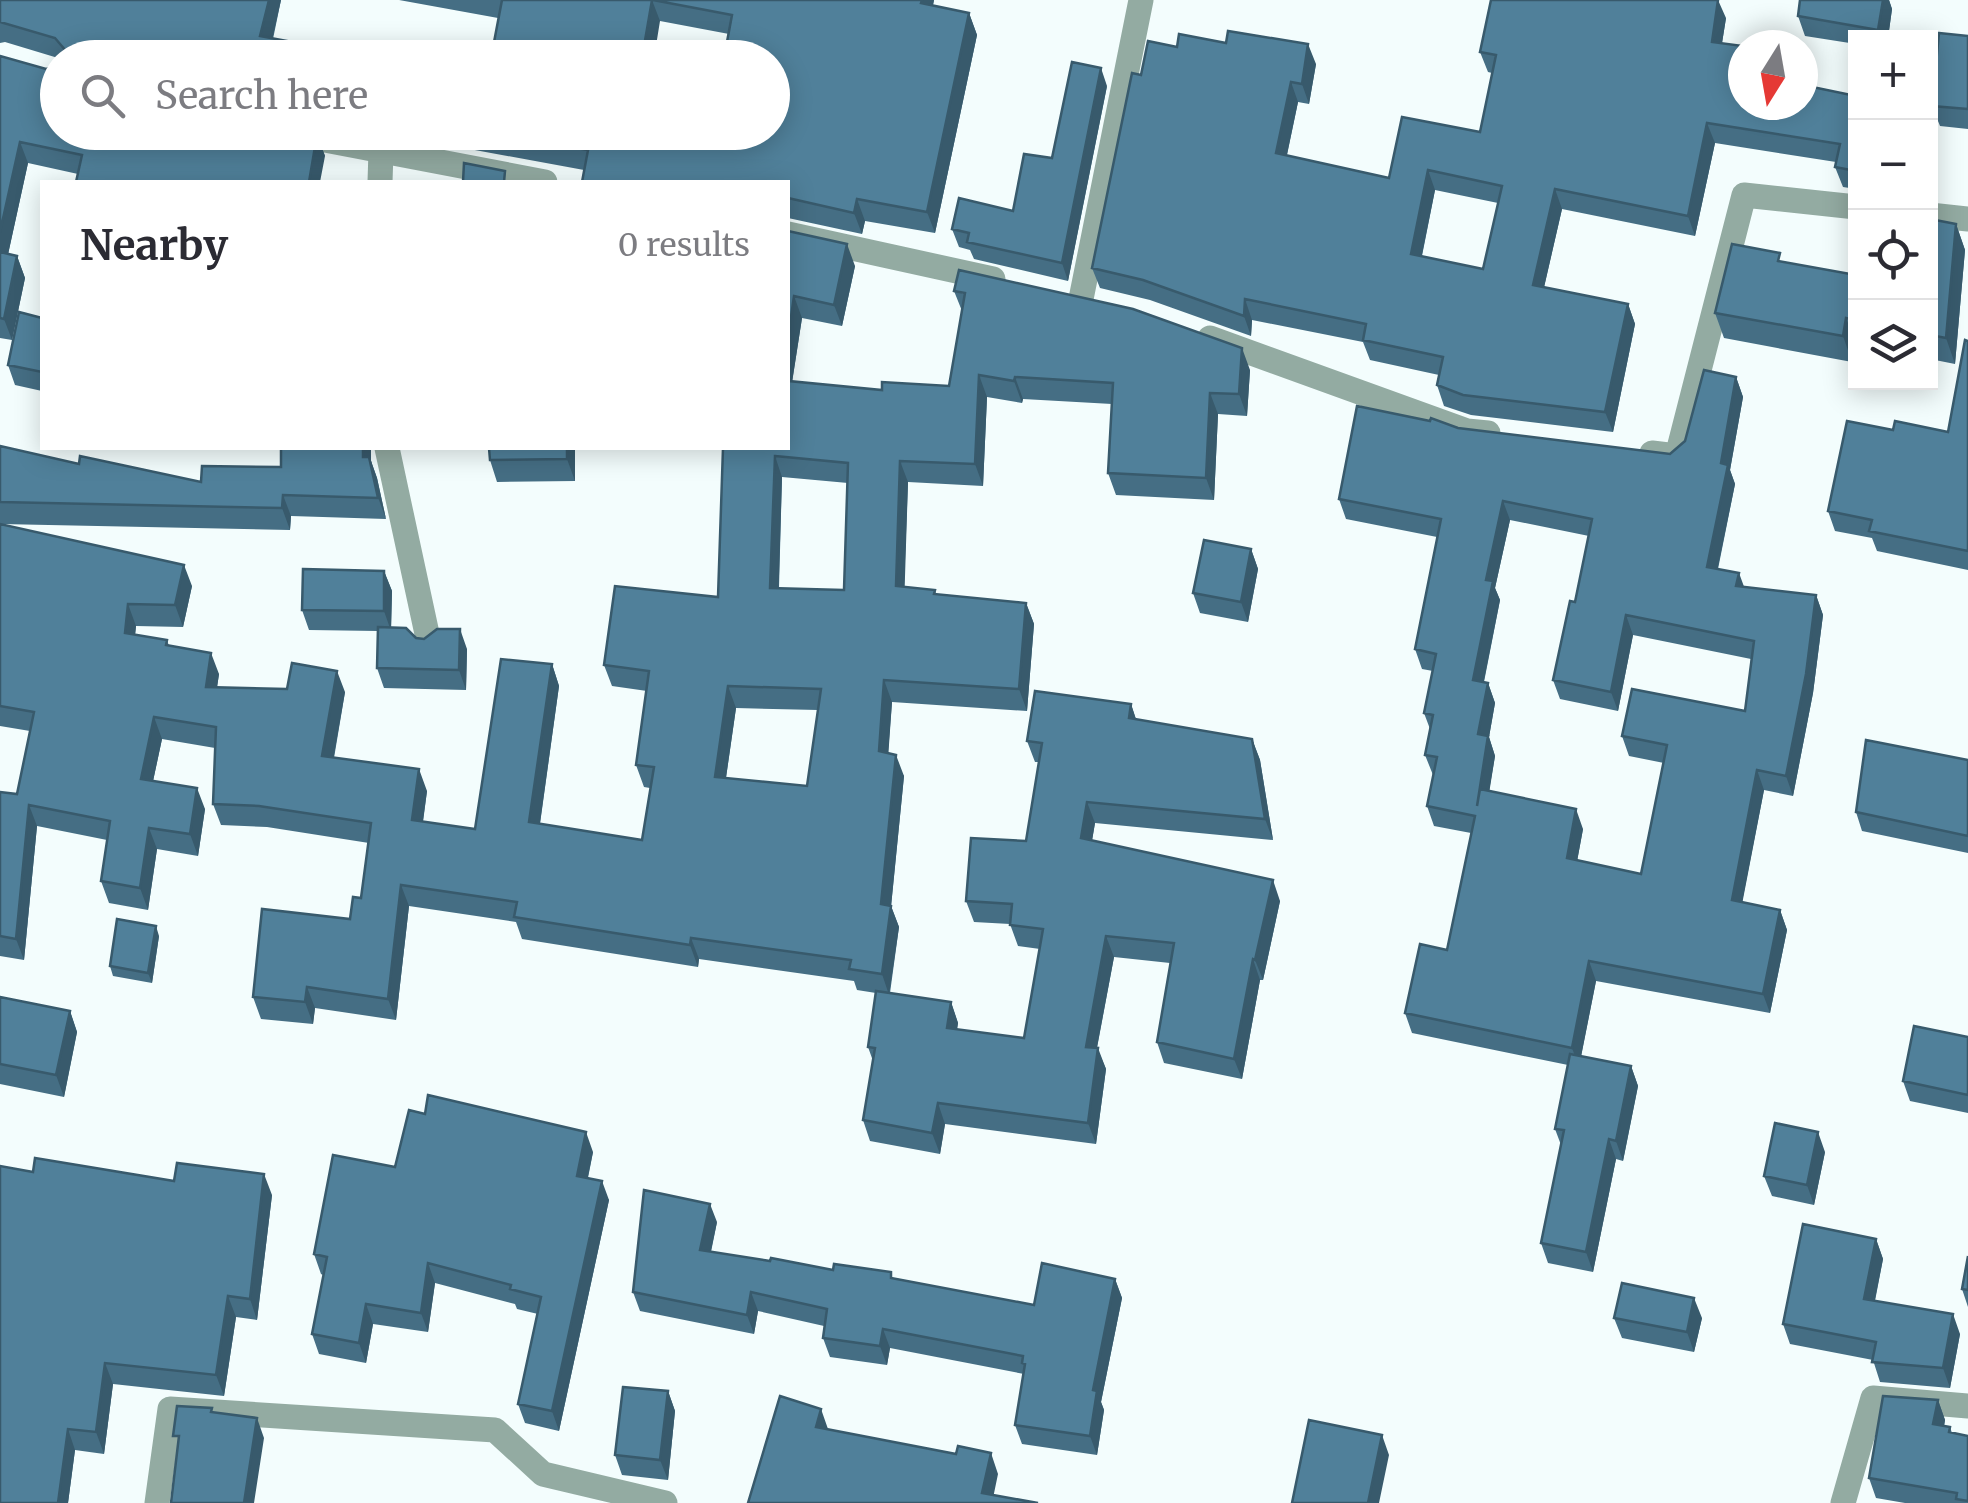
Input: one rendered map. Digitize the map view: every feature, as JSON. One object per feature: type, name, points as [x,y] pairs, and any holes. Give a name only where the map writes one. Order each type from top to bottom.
[{"type":"street","points":[[1113,307],[1072,297],[1140,0]]},
{"type":"street","points":[[376,150],[534,180]]},
{"type":"street","points":[[380,180],[381,151]]},
{"type":"street","points":[[1620,449],[1676,456],[1744,195],[1848,206]]},
{"type":"street","points":[[1938,216],[1968,219]]},
{"type":"street","points":[[790,234],[1010,283]]},
{"type":"street","points":[[1180,328],[1468,431],[1506,436]]},
{"type":"street","points":[[387,450],[429,643]]},
{"type":"street","points":[[1842,1503],[1872,1398],[1968,1406]]},
{"type":"street","points":[[157,1503],[170,1408],[495,1430],[543,1474],[666,1503]]},
{"type":"building","points":[[0,0],[269,0],[260,36],[281,40],[57,40],[0,22]]},
{"type":"building","points":[[502,0],[652,0],[645,40],[494,40]]},
{"type":"building","points":[[653,0],[922,0],[921,3],[969,13],[927,212],[857,199],[854,213],[790,198],[790,180],[582,180],[588,150],[790,150],[790,40],[727,40],[732,15]]},
{"type":"building","points":[[1491,0],[1718,0],[1712,42],[1728,44],[1728,120],[1818,120],[1818,88],[1848,94],[1848,169],[1835,167],[1840,144],[1707,123],[1688,216],[1555,189],[1533,285],[1628,304],[1605,412],[1463,395],[1437,385],[1443,357],[1363,340],[1366,324],[1245,299],[1244,316],[1143,280],[1092,268],[1132,73],[1141,75],[1148,41],[1177,47],[1179,34],[1226,43],[1228,31],[1308,44],[1302,84],[1291,82],[1276,153],[1389,178],[1402,117],[1480,132],[1496,55],[1480,52]],"holes":[[[1428,170],[1502,186],[1483,269],[1411,254]]]},
{"type":"building","points":[[1800,0],[1883,0],[1878,30],[1798,16]]},
{"type":"building","points":[[1939,33],[1968,36],[1968,109],[1938,106]]},
{"type":"building","points":[[0,56],[40,67],[40,146],[20,142],[0,232]]},
{"type":"building","points":[[1072,62],[1101,68],[1062,263],[967,242],[969,233],[952,229],[959,198],[1013,211],[1024,154],[1052,158]]},
{"type":"building","points":[[58,150],[314,150],[309,180],[76,180],[82,155]]},
{"type":"building","points":[[464,163],[505,171],[504,180],[463,180]]},
{"type":"building","points":[[1938,221],[1956,224],[1946,338],[1938,336]]},
{"type":"building","points":[[790,231],[847,244],[834,305],[794,296],[790,324]]},
{"type":"building","points":[[1732,244],[1780,253],[1778,261],[1848,274],[1848,318],[1843,336],[1715,313]]},
{"type":"building","points":[[0,252],[17,256],[4,319],[0,318]]},
{"type":"building","points":[[959,270],[1133,309],[1242,348],[1239,394],[1210,393],[1206,478],[1108,473],[1113,383],[1015,377],[1014,381],[979,375],[975,464],[900,461],[896,586],[935,590],[934,594],[1026,603],[1019,689],[884,680],[879,751],[896,755],[881,904],[891,906],[882,974],[849,969],[851,960],[691,938],[690,945],[514,917],[517,902],[401,885],[388,999],[307,987],[305,1002],[253,997],[262,909],[350,919],[353,897],[361,898],[371,823],[259,806],[213,804],[216,727],[154,717],[141,779],[197,788],[190,834],[149,828],[140,888],[101,881],[110,821],[29,805],[16,939],[0,936],[0,792],[17,794],[34,712],[0,706],[0,524],[184,565],[175,605],[128,604],[125,633],[211,653],[206,687],[287,689],[292,663],[337,671],[322,756],[419,769],[412,820],[475,829],[501,659],[552,664],[529,822],[642,840],[654,767],[636,765],[649,671],[604,665],[615,586],[718,597],[723,450],[790,450],[790,381],[882,390],[882,382],[949,386],[965,293],[954,291]],"holes":[[[775,456],[848,463],[844,590],[770,588]],[[728,686],[821,689],[807,786],[715,777]]]},
{"type":"building","points":[[19,312],[40,317],[40,372],[8,365]]},
{"type":"building","points":[[1965,340],[1968,551],[1869,531],[1872,520],[1828,511],[1847,421],[1893,430],[1895,421],[1948,432]]},
{"type":"building","points":[[1704,370],[1736,377],[1721,463],[1728,465],[1707,567],[1739,573],[1736,586],[1816,595],[1806,674],[1786,776],[1757,770],[1732,900],[1780,910],[1763,994],[1589,961],[1572,1048],[1405,1013],[1420,944],[1447,950],[1475,816],[1427,806],[1437,757],[1425,755],[1433,715],[1424,713],[1436,654],[1415,649],[1441,519],[1339,499],[1357,406],[1430,421],[1431,418],[1458,428],[1670,454],[1685,441]],"holes":[[[1503,501],[1592,519],[1575,602],[1570,601],[1553,680],[1611,692],[1626,615],[1754,641],[1745,711],[1632,689],[1622,736],[1667,745],[1641,874],[1567,858],[1576,809],[1480,789],[1477,806],[1488,736],[1478,734],[1488,683],[1473,680],[1493,581],[1486,580]]]},
{"type":"building","points":[[0,446],[79,464],[80,456],[201,482],[202,466],[281,467],[281,450],[363,450],[363,457],[369,457],[378,498],[283,495],[282,508],[0,502]]},
{"type":"building","points":[[489,450],[567,450],[567,459],[490,460]]},
{"type":"building","points":[[1204,540],[1251,549],[1241,602],[1193,593]]},
{"type":"building","points":[[303,569],[384,571],[384,611],[302,610]]},
{"type":"building","points":[[378,627],[406,628],[416,638],[424,639],[437,629],[460,629],[459,670],[377,668]]},
{"type":"building","points":[[1035,691],[1131,704],[1129,718],[1252,739],[1265,819],[1087,802],[1081,838],[1273,880],[1234,1059],[1157,1042],[1174,943],[1106,936],[1086,1047],[1098,1048],[1088,1123],[938,1103],[932,1133],[863,1120],[875,1048],[868,1047],[876,991],[951,1002],[947,1028],[1024,1038],[1043,929],[1010,925],[1012,904],[966,901],[971,838],[1026,841],[1042,743],[1027,741]]},
{"type":"building","points":[[1866,740],[1968,760],[1968,836],[1856,812]]},
{"type":"building","points":[[117,919],[156,926],[148,973],[110,966]]},
{"type":"building","points":[[0,997],[70,1011],[56,1075],[0,1064]]},
{"type":"building","points":[[1914,1026],[1968,1037],[1968,1095],[1903,1081]]},
{"type":"building","points":[[1570,1054],[1631,1066],[1616,1141],[1609,1139],[1586,1252],[1541,1243],[1564,1130],[1555,1129]]},
{"type":"building","points":[[428,1095],[586,1132],[577,1176],[602,1181],[552,1411],[518,1404],[541,1297],[510,1289],[511,1285],[428,1263],[421,1313],[366,1304],[359,1343],[312,1334],[327,1257],[314,1254],[333,1155],[395,1167],[409,1110],[425,1114]]},
{"type":"building","points":[[1775,1123],[1818,1132],[1807,1185],[1764,1176]]},
{"type":"building","points":[[35,1158],[174,1181],[177,1163],[264,1174],[250,1299],[228,1296],[216,1375],[105,1363],[96,1432],[68,1429],[58,1503],[0,1503],[0,1166],[33,1172]]},
{"type":"building","points":[[644,1190],[710,1204],[700,1250],[833,1270],[834,1264],[891,1272],[891,1278],[1034,1305],[1042,1263],[1115,1279],[1093,1390],[1097,1391],[1090,1436],[1015,1425],[1023,1356],[883,1329],[880,1346],[823,1338],[827,1309],[751,1292],[747,1315],[633,1292]]},
{"type":"building","points":[[1803,1224],[1876,1239],[1864,1299],[1953,1314],[1943,1368],[1872,1362],[1876,1342],[1783,1324]]},
{"type":"building","points":[[1968,1256],[1968,1290],[1962,1289]]},
{"type":"building","points":[[1622,1283],[1694,1298],[1687,1332],[1614,1318]]},
{"type":"building","points":[[623,1387],[668,1391],[660,1460],[615,1455]]},
{"type":"building","points":[[780,1396],[821,1409],[816,1427],[956,1454],[958,1446],[991,1453],[982,1493],[1038,1503],[748,1503]]},
{"type":"building","points":[[1883,1396],[1938,1400],[1933,1424],[1968,1436],[1968,1501],[1956,1499],[1957,1493],[1869,1478]]},
{"type":"building","points":[[177,1406],[212,1408],[211,1412],[257,1418],[244,1503],[171,1503],[179,1436],[173,1436]]},
{"type":"building","points":[[1309,1420],[1382,1435],[1368,1503],[1292,1503]]}]
